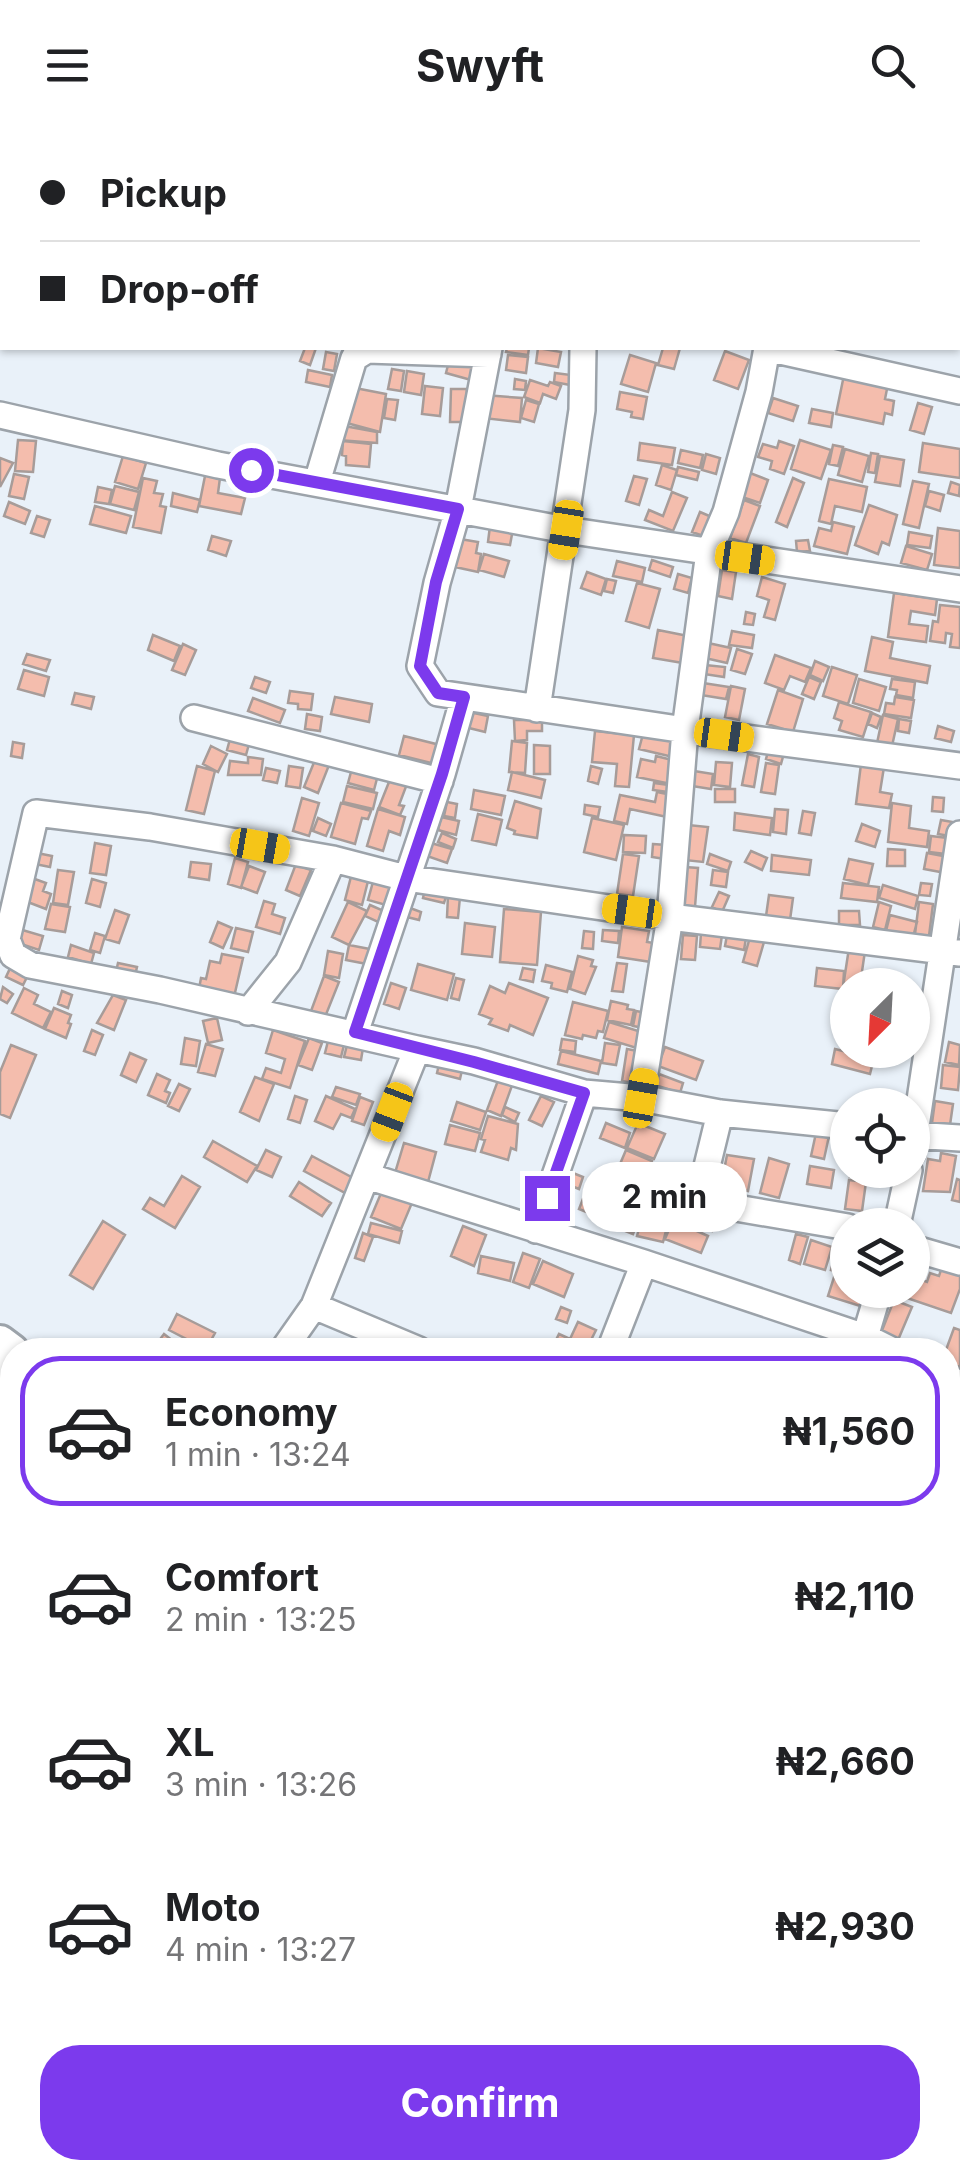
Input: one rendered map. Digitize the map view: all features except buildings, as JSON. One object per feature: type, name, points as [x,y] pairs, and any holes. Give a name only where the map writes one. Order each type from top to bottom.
[{"type":"street","points":[[317,482],[354,358],[367,350],[488,351],[458,509],[436,582],[420,666],[438,693],[960,766]]},
{"type":"street","points":[[538,709],[582,410],[583,350]]},
{"type":"street","points":[[641,1098],[670,917],[684,730],[710,552],[726,512],[767,350]]},
{"type":"street","points":[[776,350],[960,391]]},
{"type":"street","points":[[0,415],[199,460],[566,530],[960,589]]},
{"type":"street","points":[[355,1032],[440,781],[464,697]]},
{"type":"street","points":[[194,718],[440,781]]},
{"type":"street","points":[[830,1124],[720,1114],[641,1098],[584,1093],[355,1032],[30,965],[13,955],[7,939],[36,813],[332,859],[406,878],[670,917],[951,952]]},
{"type":"street","points":[[924,1088],[951,952],[960,834]]},
{"type":"street","points":[[248,1012],[288,962],[332,859]]},
{"type":"street","points":[[291,1338],[314,1306],[417,1049]]},
{"type":"street","points":[[536,1230],[584,1093]]},
{"type":"street","points":[[720,1114],[700,1199],[830,1224]]},
{"type":"street","points":[[930,1140],[960,1138]]},
{"type":"street","points":[[367,1176],[864,1337],[873,1308]]},
{"type":"street","points":[[930,1253],[960,1262]]},
{"type":"street","points":[[615,1338],[644,1263]]},
{"type":"street","points":[[314,1306],[390,1338]]},
{"type":"street","points":[[357,1324],[361,1338]]},
{"type":"route","points":[[251,470],[458,509],[436,582],[420,666],[438,693],[464,697],[355,1032],[584,1093],[547,1198]]}]
